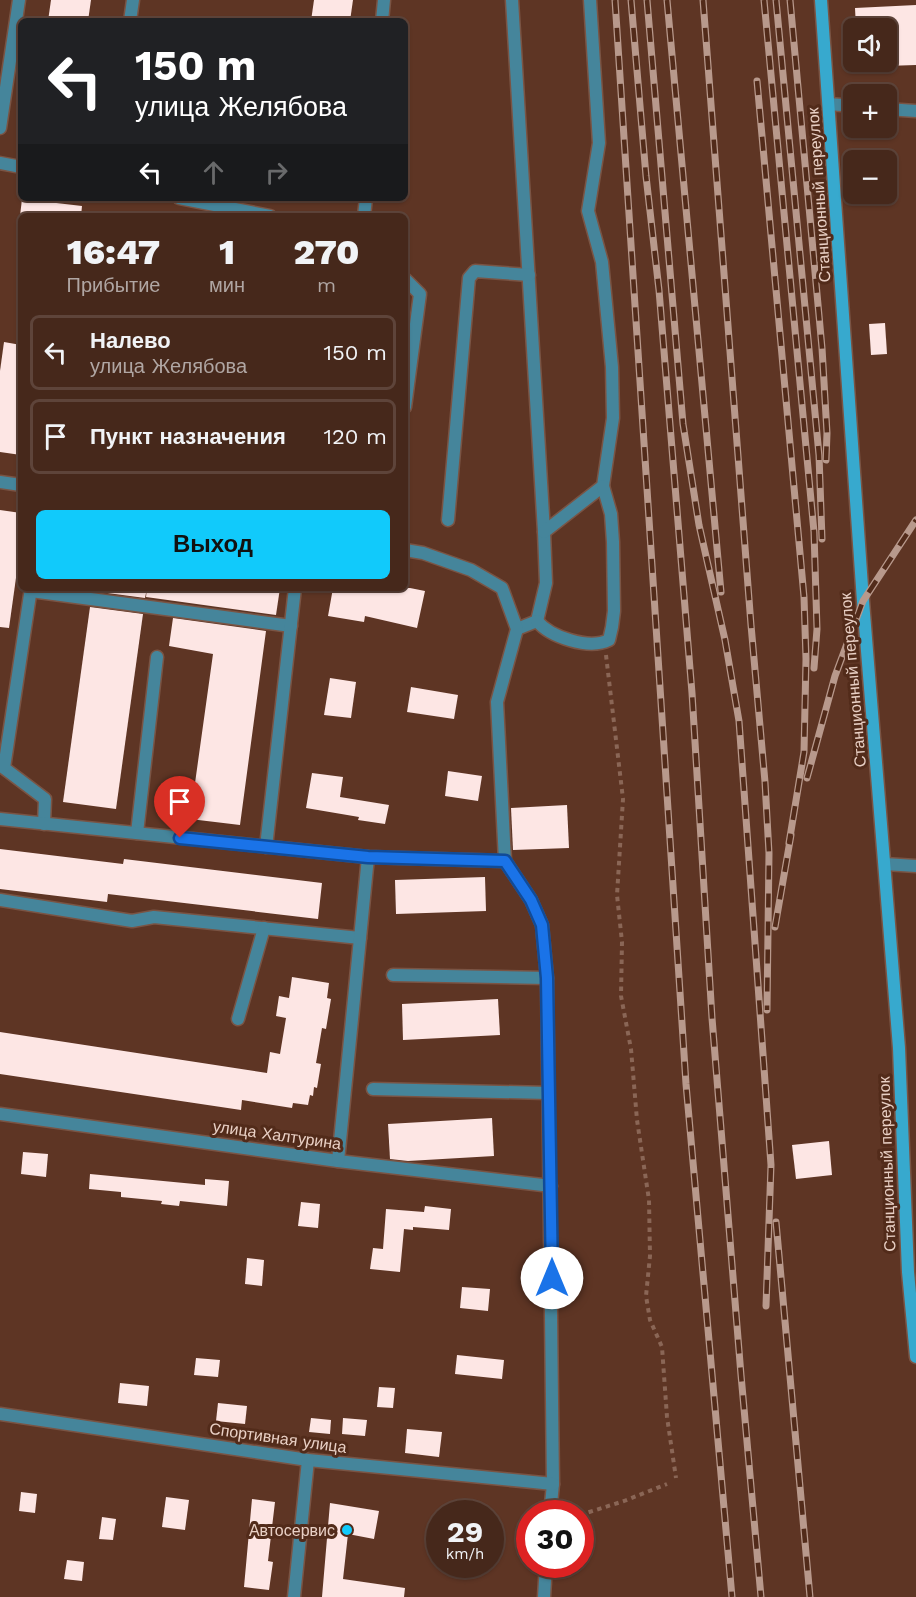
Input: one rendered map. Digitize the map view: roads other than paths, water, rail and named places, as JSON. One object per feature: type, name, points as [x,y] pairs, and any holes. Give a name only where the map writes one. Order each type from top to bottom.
[{"type":"main road","name":"Станционный переулок","points":[[821,0],[863,602],[899,1048],[916,1358]]},
{"type":"street","points":[[0,128],[19,0]]},
{"type":"street","points":[[131,18],[134,0]]},
{"type":"street","points":[[382,18],[384,0]]},
{"type":"street","points":[[513,0],[544,532],[546,584],[537,621]]},
{"type":"street","points":[[537,621],[554,636],[583,643],[609,640],[612,627],[611,513],[603,486],[613,418],[612,367],[602,262],[588,211],[599,143],[590,0]]},
{"type":"street","points":[[829,104],[843,105]]},
{"type":"street","points":[[897,110],[916,111]]},
{"type":"street","points":[[0,163],[18,166]]},
{"type":"street","points":[[194,201],[255,213]]},
{"type":"street","points":[[448,520],[469,278],[475,271],[529,275]]},
{"type":"street","points":[[408,282],[420,294],[408,384]]},
{"type":"street","points":[[0,482],[18,485]]},
{"type":"street","points":[[544,532],[603,486]]},
{"type":"street","points":[[408,550],[423,553],[471,570],[502,588],[517,629],[497,702],[505,861],[531,900],[542,925],[547,978],[551,1186],[551,1500]]},
{"type":"street","points":[[31,591],[3,768],[45,799],[44,824]]},
{"type":"street","points":[[45,591],[291,627]]},
{"type":"street","points":[[266,847],[295,591]]},
{"type":"street","points":[[517,629],[537,621]]},
{"type":"street","points":[[137,833],[157,657]]},
{"type":"street","points":[[0,819],[368,857],[505,861]]},
{"type":"street","points":[[338,1161],[368,857]]},
{"type":"street","points":[[885,864],[916,866]]},
{"type":"street","points":[[0,900],[132,921],[154,917],[360,938]]},
{"type":"street","points":[[238,1019],[264,928]]},
{"type":"street","points":[[393,975],[547,978]]},
{"type":"street","points":[[373,1089],[548,1093]]},
{"type":"street","name":"улица Халтурина","points":[[0,1114],[338,1161],[551,1186]]},
{"type":"street","name":"Спортивная улица","points":[[0,1414],[308,1460],[553,1484]]},
{"type":"street","points":[[294,1597],[308,1460]]},
{"type":"street","points":[[544,1597],[545,1578]]},
{"type":"railway","points":[[615,0],[686,1084],[732,1597]]},
{"type":"railway","points":[[631,0],[646,176],[659,290],[692,693],[712,1018],[761,1597]]},
{"type":"railway","points":[[647,0],[683,424],[699,525],[725,640],[739,721],[771,1165],[766,1306]]},
{"type":"railway","points":[[667,0],[721,592]]},
{"type":"railway","points":[[703,0],[765,782],[769,853],[767,1010]]},
{"type":"railway","points":[[764,0],[814,532],[817,629],[814,668]]},
{"type":"railway","points":[[776,0],[819,455],[822,539]]},
{"type":"railway","points":[[790,0],[822,348],[827,433],[826,460]]},
{"type":"railway","points":[[757,81],[804,597],[806,659],[804,752],[789,843]]},
{"type":"railway","points":[[807,778],[835,676],[863,601],[916,520]]},
{"type":"railway","points":[[775,927],[791,835]]},
{"type":"railway","points":[[776,1222],[810,1597]]},
{"type":"place","name":"Автосервис","points":[[347,1530]]}]
